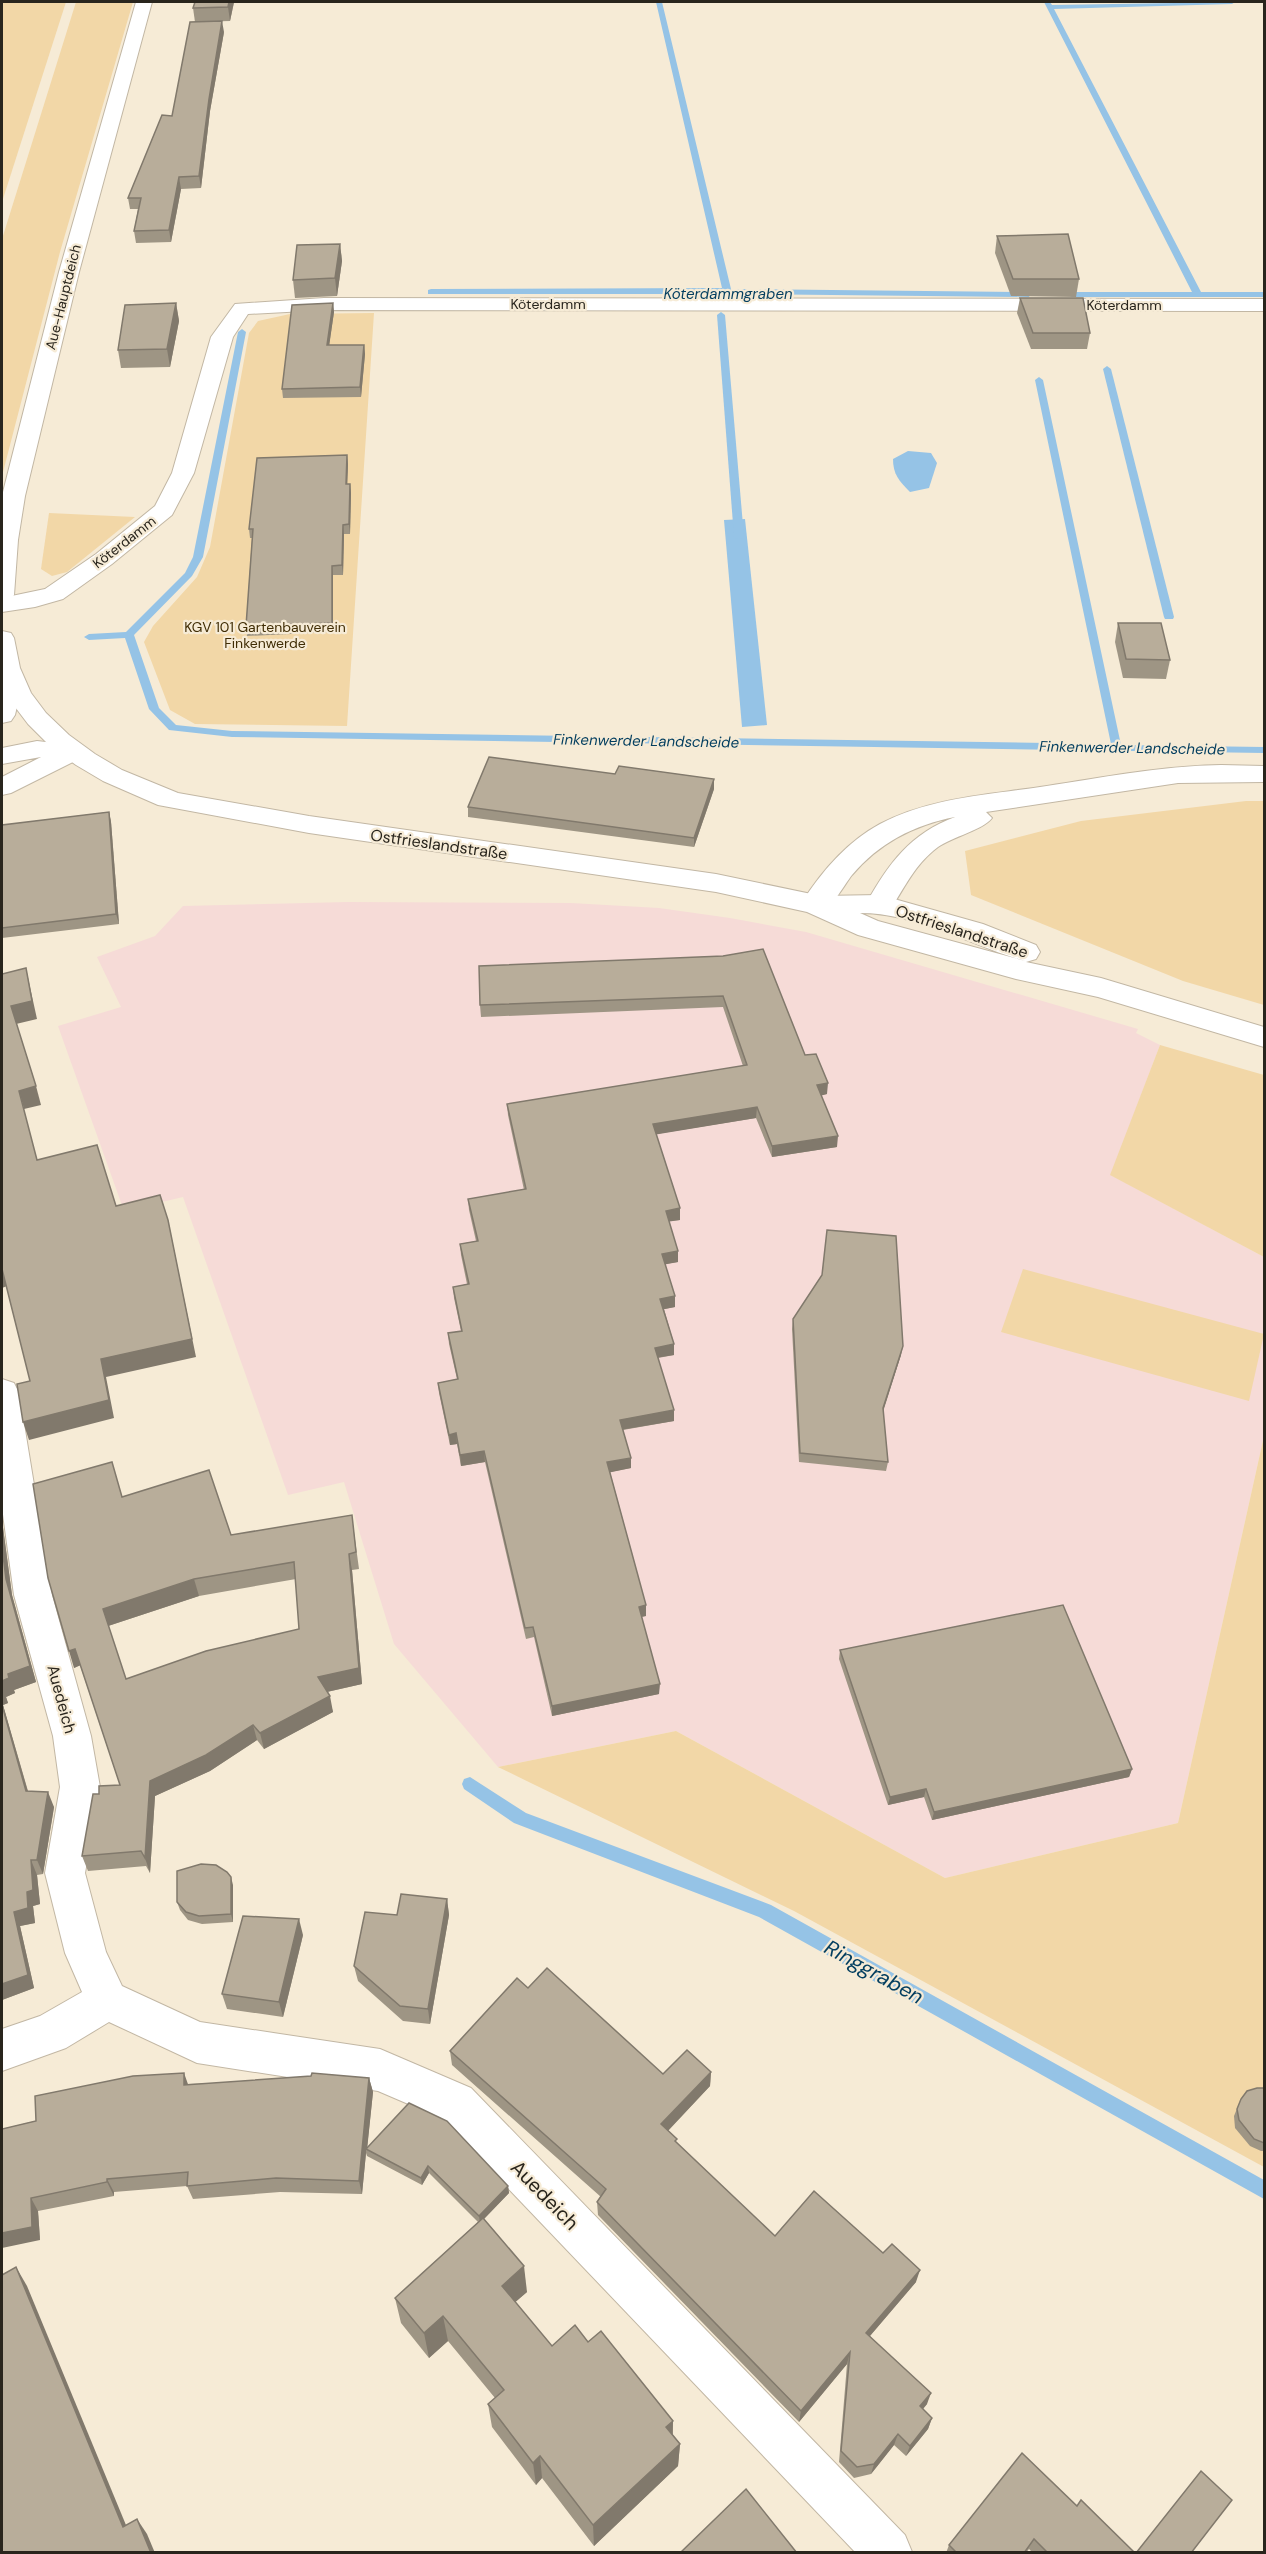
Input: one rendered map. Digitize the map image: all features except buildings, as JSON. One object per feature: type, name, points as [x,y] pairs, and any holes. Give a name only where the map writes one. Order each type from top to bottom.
[{"type":"street","name":"Aue-Hauptdeich","points":[[2,595],[13,496],[69,272],[144,2]]},
{"type":"street","name":"Köterdamm","points":[[2,605],[35,600],[54,594],[104,559],[164,510],[183,473],[222,337],[242,308],[324,304],[1264,305]]},
{"type":"street","points":[[2,638],[2,654],[10,680],[27,706],[72,752]]},
{"type":"street","points":[[2,715],[10,680]]},
{"type":"street","points":[[2,756],[54,748],[72,752]]},
{"type":"street","points":[[2,787],[72,752]]},
{"type":"street","name":"Ostfrieslandstraße","points":[[72,752],[104,771],[168,799],[314,827],[716,883],[815,904],[880,904],[973,932],[1030,953],[1101,988]]},
{"type":"street","points":[[815,904],[847,862],[873,840],[925,815],[966,806],[1179,775],[1264,774]]},
{"type":"street","points":[[880,904],[896,873],[916,849],[965,822],[1038,796]]},
{"type":"street","name":"Ostfrieslandstraße","points":[[815,904],[868,928],[1016,969],[1101,988],[1264,1037]]},
{"type":"street","name":"Auedeich","points":[[2,1393],[33,1595],[72,1736],[80,1787],[65,1873],[86,1953],[107,2000],[197,2042],[380,2070],[456,2103],[888,2553]]},
{"type":"street","points":[[2,2050],[51,2033],[107,2000]]},
{"type":"shaded area","points":[[348,902],[571,903],[659,908],[730,918],[806,932],[1138,1029],[1136,1033],[1160,1045],[1111,1175],[1264,1257],[1264,1436],[1178,1823],[945,1878],[676,1731],[498,1767],[394,1644],[344,1482],[288,1495],[183,1197],[124,1211],[58,1026],[121,1007],[97,957],[155,936],[183,906]]},
{"type":"green space","points":[[2,2],[66,2],[2,202]]},
{"type":"green space","points":[[76,2],[133,2],[60,252],[2,476],[2,239]]},
{"type":"green space","name":"KGV 101 Gartenbauverein Finkenwerde","points":[[374,313],[347,726],[195,724],[170,710],[144,642],[153,626],[197,577],[210,547],[249,333],[258,321],[290,314]]},
{"type":"green space","points":[[49,513],[135,517],[67,572],[52,576],[41,569]]},
{"type":"green space","points":[[1246,801],[1264,801],[1264,1005],[1183,981],[971,895],[965,851],[1081,821]]},
{"type":"green space","points":[[1160,1045],[1264,1075],[1264,1257],[1110,1175]]},
{"type":"green space","points":[[1023,1269],[1264,1334],[1249,1401],[1001,1332]]},
{"type":"green space","points":[[1264,1436],[1264,2167],[794,1911],[498,1767],[676,1731],[945,1878],[1178,1823]]},
{"type":"water","points":[[908,451],[931,453],[937,463],[929,488],[910,492],[897,477],[893,459]]},
{"type":"water","points":[[745,519],[767,725],[742,727],[724,520]]},
{"type":"waterway","points":[[659,2],[727,291]]},
{"type":"waterway","points":[[1047,2],[1198,295]]},
{"type":"waterway","points":[[1050,7],[1232,2]]},
{"type":"waterway","name":"Köterdammgraben","points":[[431,292],[727,291]]},
{"type":"waterway","name":"Köterdammgraben","points":[[727,291],[1026,295]]},
{"type":"waterway","name":"Köterdammgraben","points":[[1074,295],[1198,295]]},
{"type":"waterway","name":"Köterdammgraben","points":[[1198,295],[1264,295]]},
{"type":"waterway","points":[[721,315],[739,537]]},
{"type":"waterway","points":[[129,635],[189,574],[198,557],[242,332]]},
{"type":"waterway","points":[[1107,369],[1169,617]]},
{"type":"waterway","points":[[1039,380],[1117,748]]},
{"type":"waterway","name":"Finkenwerder Landscheide","points":[[89,637],[129,635]]},
{"type":"waterway","name":"Finkenwerder Landscheide","points":[[129,635],[154,709],[173,728],[232,734],[1117,748]]},
{"type":"waterway","name":"Finkenwerder Landscheide","points":[[1117,748],[1264,750]]},
{"type":"waterway","name":"Ringgraben","points":[[470,1784],[520,1818],[765,1911],[1264,2190]]}]
